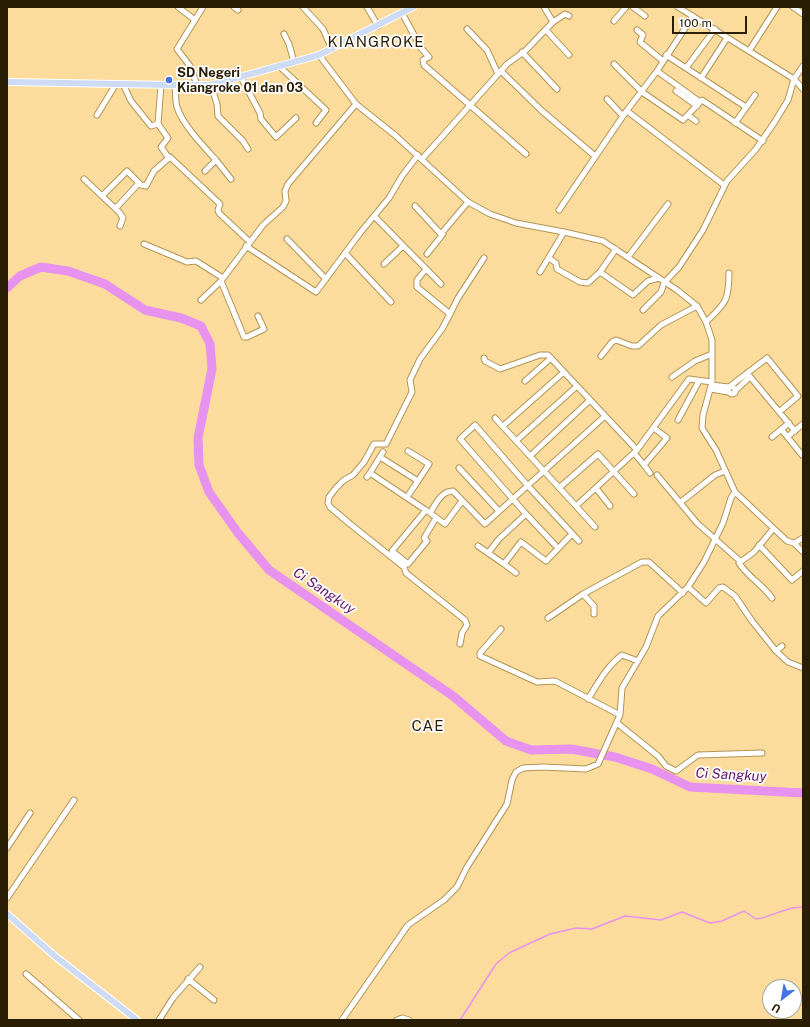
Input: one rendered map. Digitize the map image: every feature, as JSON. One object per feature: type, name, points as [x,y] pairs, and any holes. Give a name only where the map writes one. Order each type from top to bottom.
[{"type":"main road","points":[[7,82],[175,86],[211,84],[319,55],[413,7]]},
{"type":"main road","points":[[7,914],[56,957],[137,1020]]},
{"type":"street","points":[[178,7],[195,20]]},
{"type":"street","points":[[197,85],[190,66],[179,52],[179,45],[203,7]]},
{"type":"street","points":[[303,7],[323,29],[332,49]]},
{"type":"street","points":[[367,7],[378,26]]},
{"type":"street","points":[[544,7],[553,22]]},
{"type":"street","points":[[614,21],[626,7]]},
{"type":"street","points":[[633,7],[645,16]]},
{"type":"street","points":[[678,7],[794,79],[803,89]]},
{"type":"street","points":[[749,51],[777,7]]},
{"type":"street","points":[[793,7],[803,14]]},
{"type":"street","points":[[402,13],[421,48],[430,57],[423,60],[424,65],[526,154]]},
{"type":"street","points":[[246,246],[313,292],[318,290],[395,190],[402,176],[471,106],[500,72],[553,22],[564,14],[569,16]]},
{"type":"street","points":[[560,210],[595,156],[657,71],[666,55],[693,16]]},
{"type":"street","points":[[468,29],[487,50],[500,72],[542,111],[595,156]]},
{"type":"street","points":[[686,68],[715,29]]},
{"type":"street","points":[[546,30],[569,55]]},
{"type":"street","points":[[637,30],[643,35],[640,42],[663,61]]},
{"type":"street","points":[[284,34],[289,44],[294,62]]},
{"type":"street","points":[[701,78],[727,38]]},
{"type":"street","points":[[522,52],[557,89]]},
{"type":"street","points":[[319,55],[356,104],[420,157],[448,185],[468,202],[490,214],[516,223],[594,238],[616,249],[660,278],[664,283],[677,290],[696,306],[706,322],[710,332],[712,354],[711,385],[703,415],[702,428],[716,450],[736,492],[773,529],[787,541],[794,543],[803,552]]},
{"type":"street","points":[[666,55],[746,107]]},
{"type":"street","points":[[614,64],[642,92],[683,120],[689,116],[702,100],[762,141]]},
{"type":"street","points":[[279,66],[326,110],[316,122]]},
{"type":"street","points":[[643,310],[661,292],[664,283],[678,267],[703,230],[724,185],[762,141],[786,105],[793,89],[794,79],[803,66]]},
{"type":"street","points":[[657,71],[698,104]]},
{"type":"street","points":[[241,77],[260,113],[261,119],[276,137],[296,118]]},
{"type":"street","points":[[97,115],[119,84],[151,126],[158,124]]},
{"type":"street","points":[[211,84],[217,104],[218,116],[243,140],[248,149]]},
{"type":"street","points":[[161,85],[158,124],[169,137],[161,147],[168,157],[172,158],[182,166],[220,204],[218,210],[219,213],[250,242]]},
{"type":"street","points":[[175,86],[178,111],[191,130],[231,179]]},
{"type":"street","points":[[676,91],[698,104]]},
{"type":"street","points":[[735,123],[755,95]]},
{"type":"street","points":[[607,99],[623,116]]},
{"type":"street","points":[[201,300],[222,279],[263,225],[283,207],[286,201],[285,191],[288,184],[352,111],[356,104]]},
{"type":"street","points":[[627,111],[724,185]]},
{"type":"street","points":[[689,116],[696,121]]},
{"type":"street","points":[[102,196],[127,171],[139,183],[146,186],[154,171],[168,157]]},
{"type":"street","points":[[205,171],[216,160]]},
{"type":"street","points":[[84,179],[89,186],[116,208],[123,218],[120,226]]},
{"type":"street","points":[[116,208],[139,183]]},
{"type":"street","points":[[427,254],[468,202]]},
{"type":"street","points":[[628,257],[668,204]]},
{"type":"street","points":[[415,206],[439,234],[443,234]]},
{"type":"street","points":[[374,216],[441,284]]},
{"type":"street","points":[[540,272],[564,232]]},
{"type":"street","points":[[287,239],[326,279]]},
{"type":"street","points":[[144,244],[187,262],[196,261],[222,279],[244,337],[264,329],[258,316]]},
{"type":"street","points":[[384,264],[403,246]]},
{"type":"street","points":[[549,258],[556,262],[557,269],[582,283],[588,284],[600,272],[616,249]]},
{"type":"street","points":[[345,253],[391,302]]},
{"type":"street","points":[[460,644],[462,633],[467,625],[465,620],[408,574],[404,567],[330,507],[328,502],[329,497],[336,488],[352,475],[364,462],[374,444],[386,444],[412,392],[410,380],[422,355],[436,337],[458,298],[484,258]]},
{"type":"street","points":[[426,269],[417,280],[417,287],[450,314]]},
{"type":"street","points":[[600,272],[633,295],[648,281],[660,278]]},
{"type":"street","points":[[706,322],[724,304],[729,288],[729,273]]},
{"type":"street","points":[[601,356],[612,342],[616,340],[632,346],[638,346],[661,326],[696,306]]},
{"type":"street","points":[[672,377],[695,362],[712,354]]},
{"type":"street","points":[[484,358],[485,361],[500,369],[540,355],[548,355],[605,416],[635,452],[650,473]]},
{"type":"street","points":[[525,381],[551,358]]},
{"type":"street","points":[[730,388],[733,394],[749,375],[767,358],[798,396],[779,412]]},
{"type":"street","points":[[503,426],[564,372]]},
{"type":"street","points":[[576,506],[635,452],[689,379],[730,388],[749,375]]},
{"type":"street","points":[[749,375],[795,431]]},
{"type":"street","points":[[678,420],[699,381]]},
{"type":"street","points":[[516,441],[577,386]]},
{"type":"street","points":[[530,456],[590,400]]},
{"type":"street","points":[[436,518],[425,534],[424,538],[427,541],[408,564],[392,551],[447,491],[453,491],[485,524],[605,416]]},
{"type":"street","points":[[495,418],[595,527]]},
{"type":"street","points":[[772,437],[789,424]]},
{"type":"street","points":[[787,437],[803,424]]},
{"type":"street","points":[[555,545],[460,439],[475,425],[528,486],[579,541]]},
{"type":"street","points":[[644,465],[667,438],[654,428]]},
{"type":"street","points":[[781,430],[802,455]]},
{"type":"street","points":[[406,497],[429,464],[408,451]]},
{"type":"street","points":[[418,481],[381,454],[369,475],[406,497],[445,524],[462,501]]},
{"type":"street","points":[[559,488],[598,454],[615,471],[634,494]]},
{"type":"street","points":[[459,468],[499,512]]},
{"type":"street","points":[[681,502],[715,475],[725,471]]},
{"type":"street","points":[[656,475],[697,522],[740,562],[739,564],[745,572],[762,585],[772,598]]},
{"type":"street","points":[[596,488],[610,506]]},
{"type":"street","points":[[342,1020],[408,925],[444,900],[457,887],[467,867],[508,804],[512,780],[516,772],[523,768],[543,767],[586,769],[598,764],[620,715],[622,688],[650,639],[658,616],[688,587],[715,539],[736,492]]},
{"type":"street","points":[[488,553],[499,538],[526,514]]},
{"type":"street","points":[[740,562],[751,555],[773,529]]},
{"type":"street","points":[[504,564],[521,542],[546,561],[572,534]]},
{"type":"street","points":[[794,543],[803,538]]},
{"type":"street","points":[[759,545],[792,580],[803,572]]},
{"type":"street","points":[[478,546],[516,573]]},
{"type":"street","points":[[548,618],[583,594],[630,567],[645,561],[649,562],[683,593]]},
{"type":"street","points":[[688,587],[706,603],[719,588],[723,587],[735,596],[752,621],[776,651],[788,662],[803,668]]},
{"type":"street","points":[[583,594],[594,606],[594,614]]},
{"type":"street","points":[[501,629],[480,653],[480,656],[537,682],[555,681],[620,715]]},
{"type":"street","points":[[776,651],[782,646]]},
{"type":"street","points":[[588,699],[609,667],[622,655],[638,661]]},
{"type":"street","points":[[617,723],[658,756],[666,766],[676,771],[698,755],[762,753]]},
{"type":"street","points":[[7,898],[74,800]]},
{"type":"street","points":[[7,848],[30,813]]},
{"type":"street","points":[[159,1020],[188,979],[200,967]]},
{"type":"street","points":[[26,974],[79,1020]]},
{"type":"street","points":[[188,979],[214,1000]]},
{"type":"street","points":[[396,1020],[402,1018],[408,1020]]},
{"type":"waterway","name":"Ci Sangkuy","points":[[7,288],[20,276],[41,267],[68,271],[105,284],[145,310],[181,318],[201,326],[210,344],[212,369],[198,438],[199,465],[209,492],[238,533],[269,570],[453,696],[506,741],[531,750],[571,749],[615,757],[652,769],[690,787],[803,793]]},
{"type":"waterway","points":[[460,1020],[496,964],[509,953],[550,934],[576,928],[592,929],[625,916],[661,920],[682,912],[710,923],[722,921],[744,911],[756,919],[791,908],[803,907]]},
{"type":"place","name":"SD Negeri Kiangroke 01 dan 03","points":[[169,80]]},
{"type":"district","name":"KIANGROKE","points":[[376,42]]},
{"type":"district","name":"CAE","points":[[428,726]]}]
